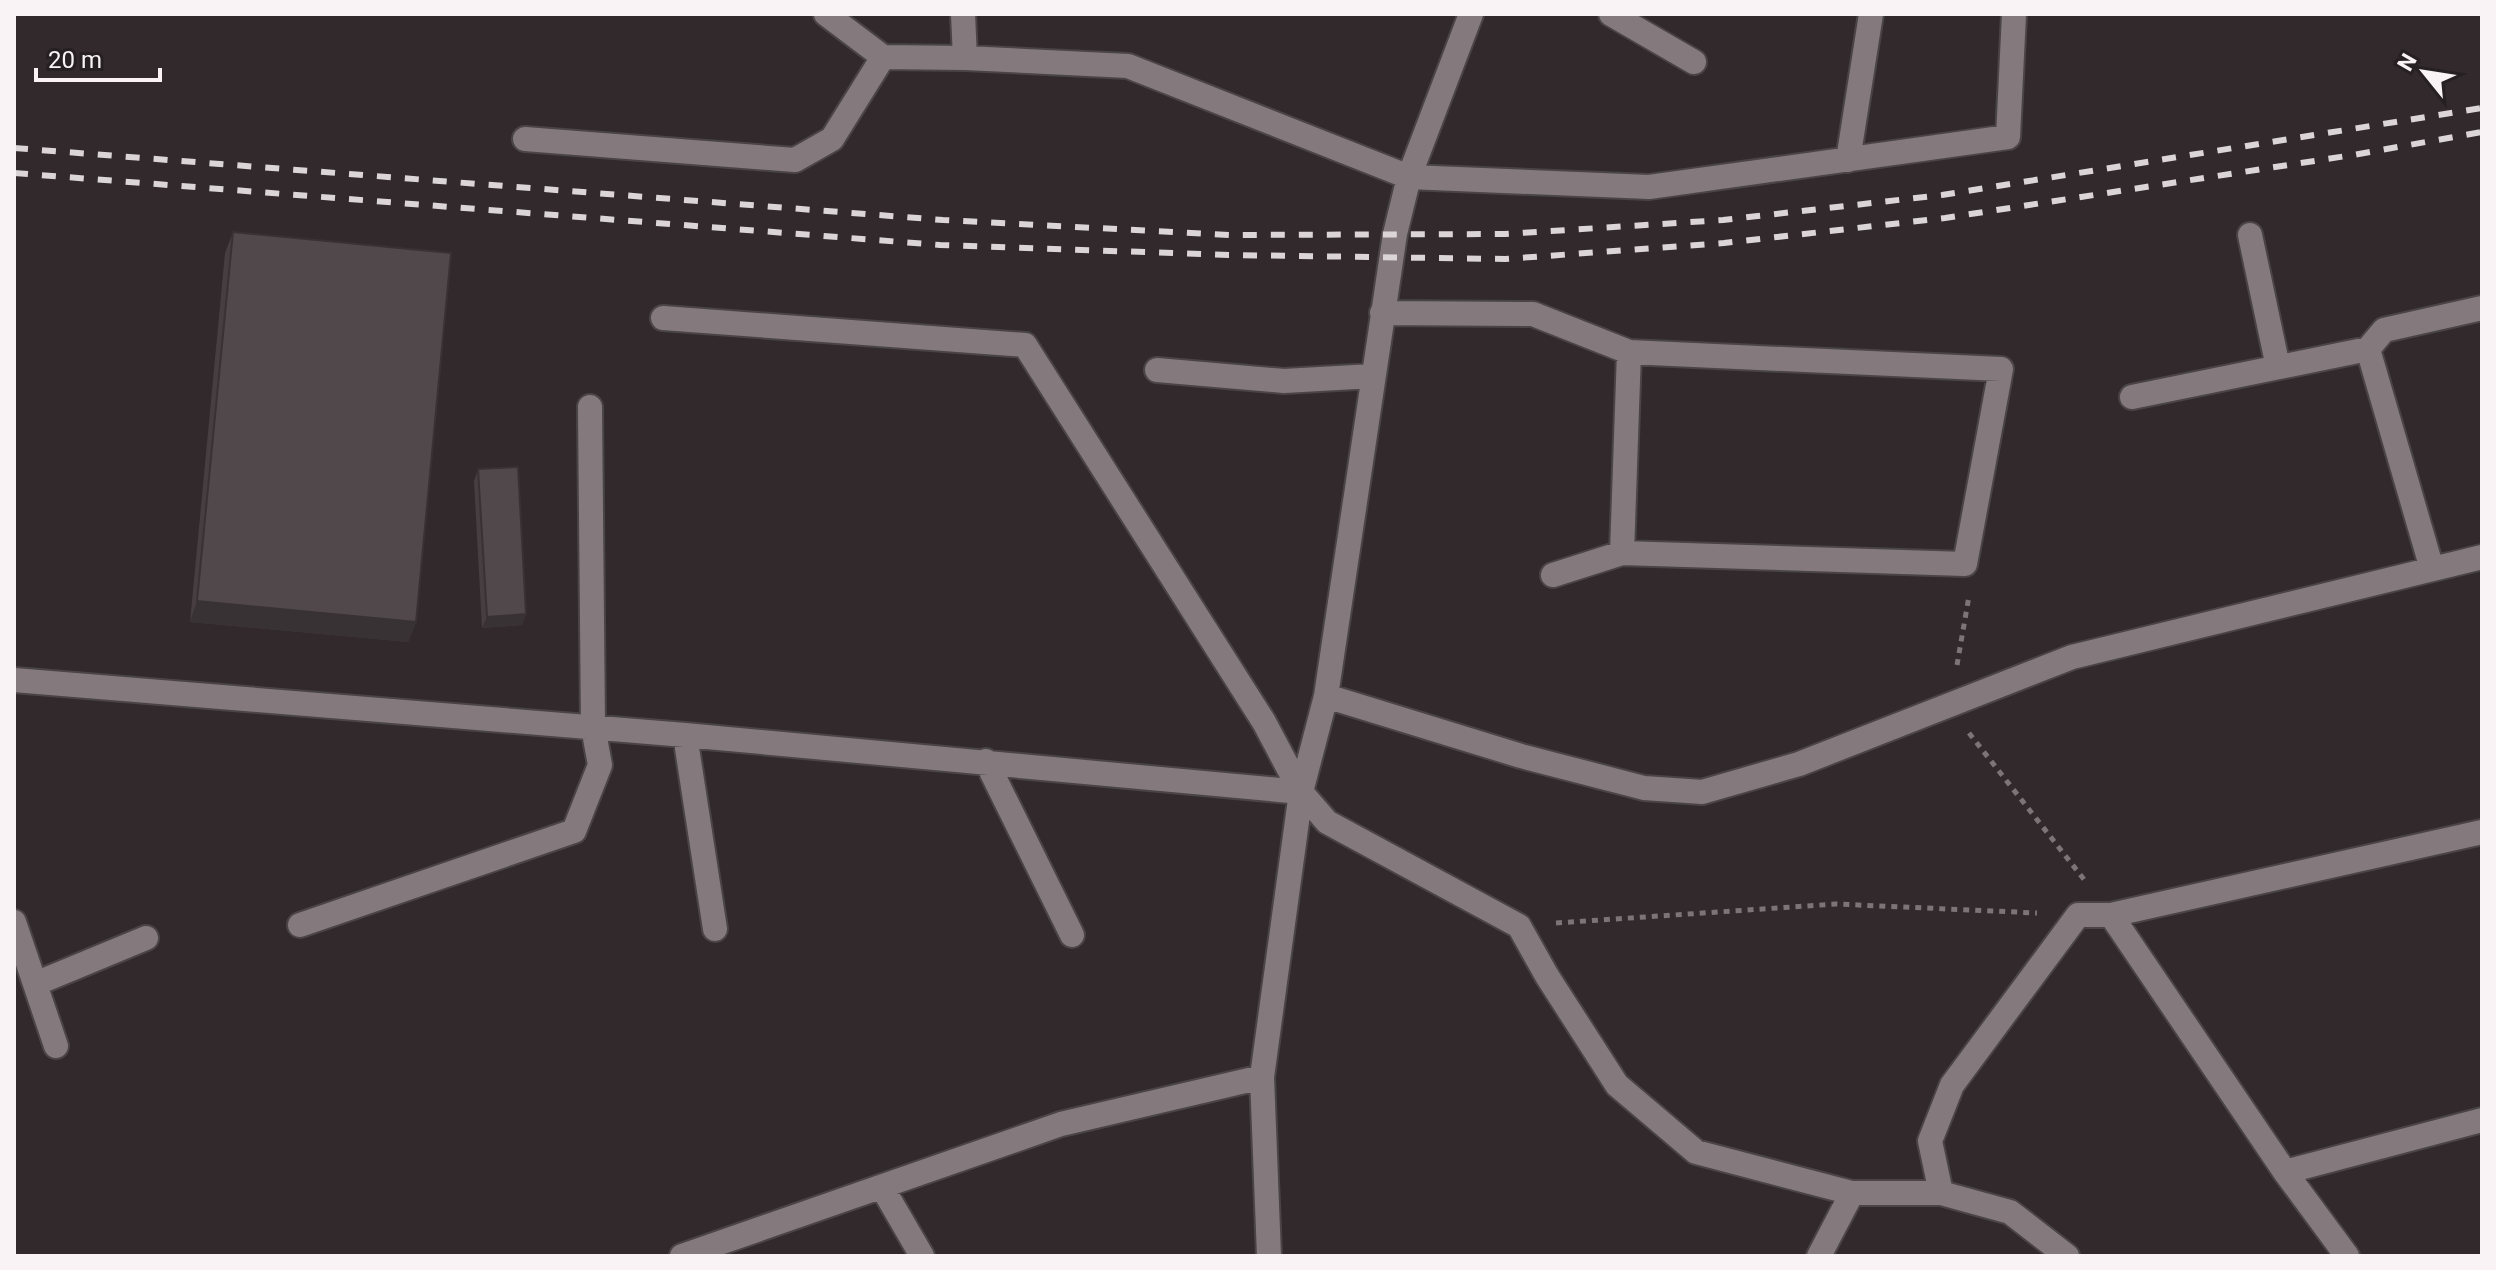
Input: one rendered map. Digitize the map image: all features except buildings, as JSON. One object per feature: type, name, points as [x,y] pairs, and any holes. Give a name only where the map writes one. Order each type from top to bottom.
[{"type":"street","points":[[826,14],[883,57],[1128,66],[1409,177],[1649,187],[2008,137],[2014,14]]},
{"type":"street","points":[[963,14],[965,58]]},
{"type":"street","points":[[1611,14],[1694,62]]},
{"type":"street","points":[[1848,160],[1871,14]]},
{"type":"street","points":[[1269,1256],[1262,1077],[1301,792],[1326,696],[1395,234],[1409,177],[1468,15]]},
{"type":"street","points":[[525,139],[795,160],[832,139],[883,57]]},
{"type":"street","points":[[2250,235],[2278,367]]},
{"type":"street","points":[[2132,397],[2368,349],[2384,330],[2482,308]]},
{"type":"street","points":[[1382,313],[1533,314],[1629,352],[2001,369],[1965,564],[1622,553],[1553,575]]},
{"type":"street","points":[[663,318],[1025,345],[1264,722],[1301,792],[1327,822],[1519,926],[1617,1085],[1696,1152],[1852,1193],[1941,1193],[2010,1212],[2067,1256]]},
{"type":"street","points":[[2368,349],[2432,569]]},
{"type":"street","points":[[1622,553],[1629,352]]},
{"type":"street","points":[[1157,370],[1284,381],[1373,376]]},
{"type":"street","points":[[300,925],[574,831],[600,765],[593,727],[590,407]]},
{"type":"street","points":[[1326,696],[1521,756],[1644,788],[1702,792],[1799,764],[2072,657],[2482,557]]},
{"type":"street","points":[[14,680],[986,761],[1301,792]]},
{"type":"street","points":[[685,735],[715,929]]},
{"type":"street","points":[[986,761],[1072,935]]},
{"type":"street","points":[[1941,1193],[1930,1141],[1952,1085],[2078,915],[2111,915],[2482,832]]},
{"type":"street","points":[[2111,915],[2285,1172],[2347,1256]]},
{"type":"street","points":[[14,922],[56,1046]]},
{"type":"street","points":[[35,984],[146,938]]},
{"type":"street","points":[[682,1256],[1061,1124],[1262,1077]]},
{"type":"street","points":[[2285,1172],[2482,1120]]},
{"type":"street","points":[[882,1187],[922,1256]]},
{"type":"street","points":[[1819,1256],[1852,1193]]},
{"type":"path","points":[[1965,564],[1970,590],[1951,704],[1955,716],[2111,915]]},
{"type":"path","points":[[1519,926],[1836,904],[2078,915]]},
{"type":"railway","points":[[14,148],[943,220],[1230,235],[1505,234],[1723,220],[1942,195],[2482,108]]},
{"type":"railway","points":[[14,173],[940,245],[1229,255],[1505,259],[1724,243],[1945,218],[2482,132]]}]
